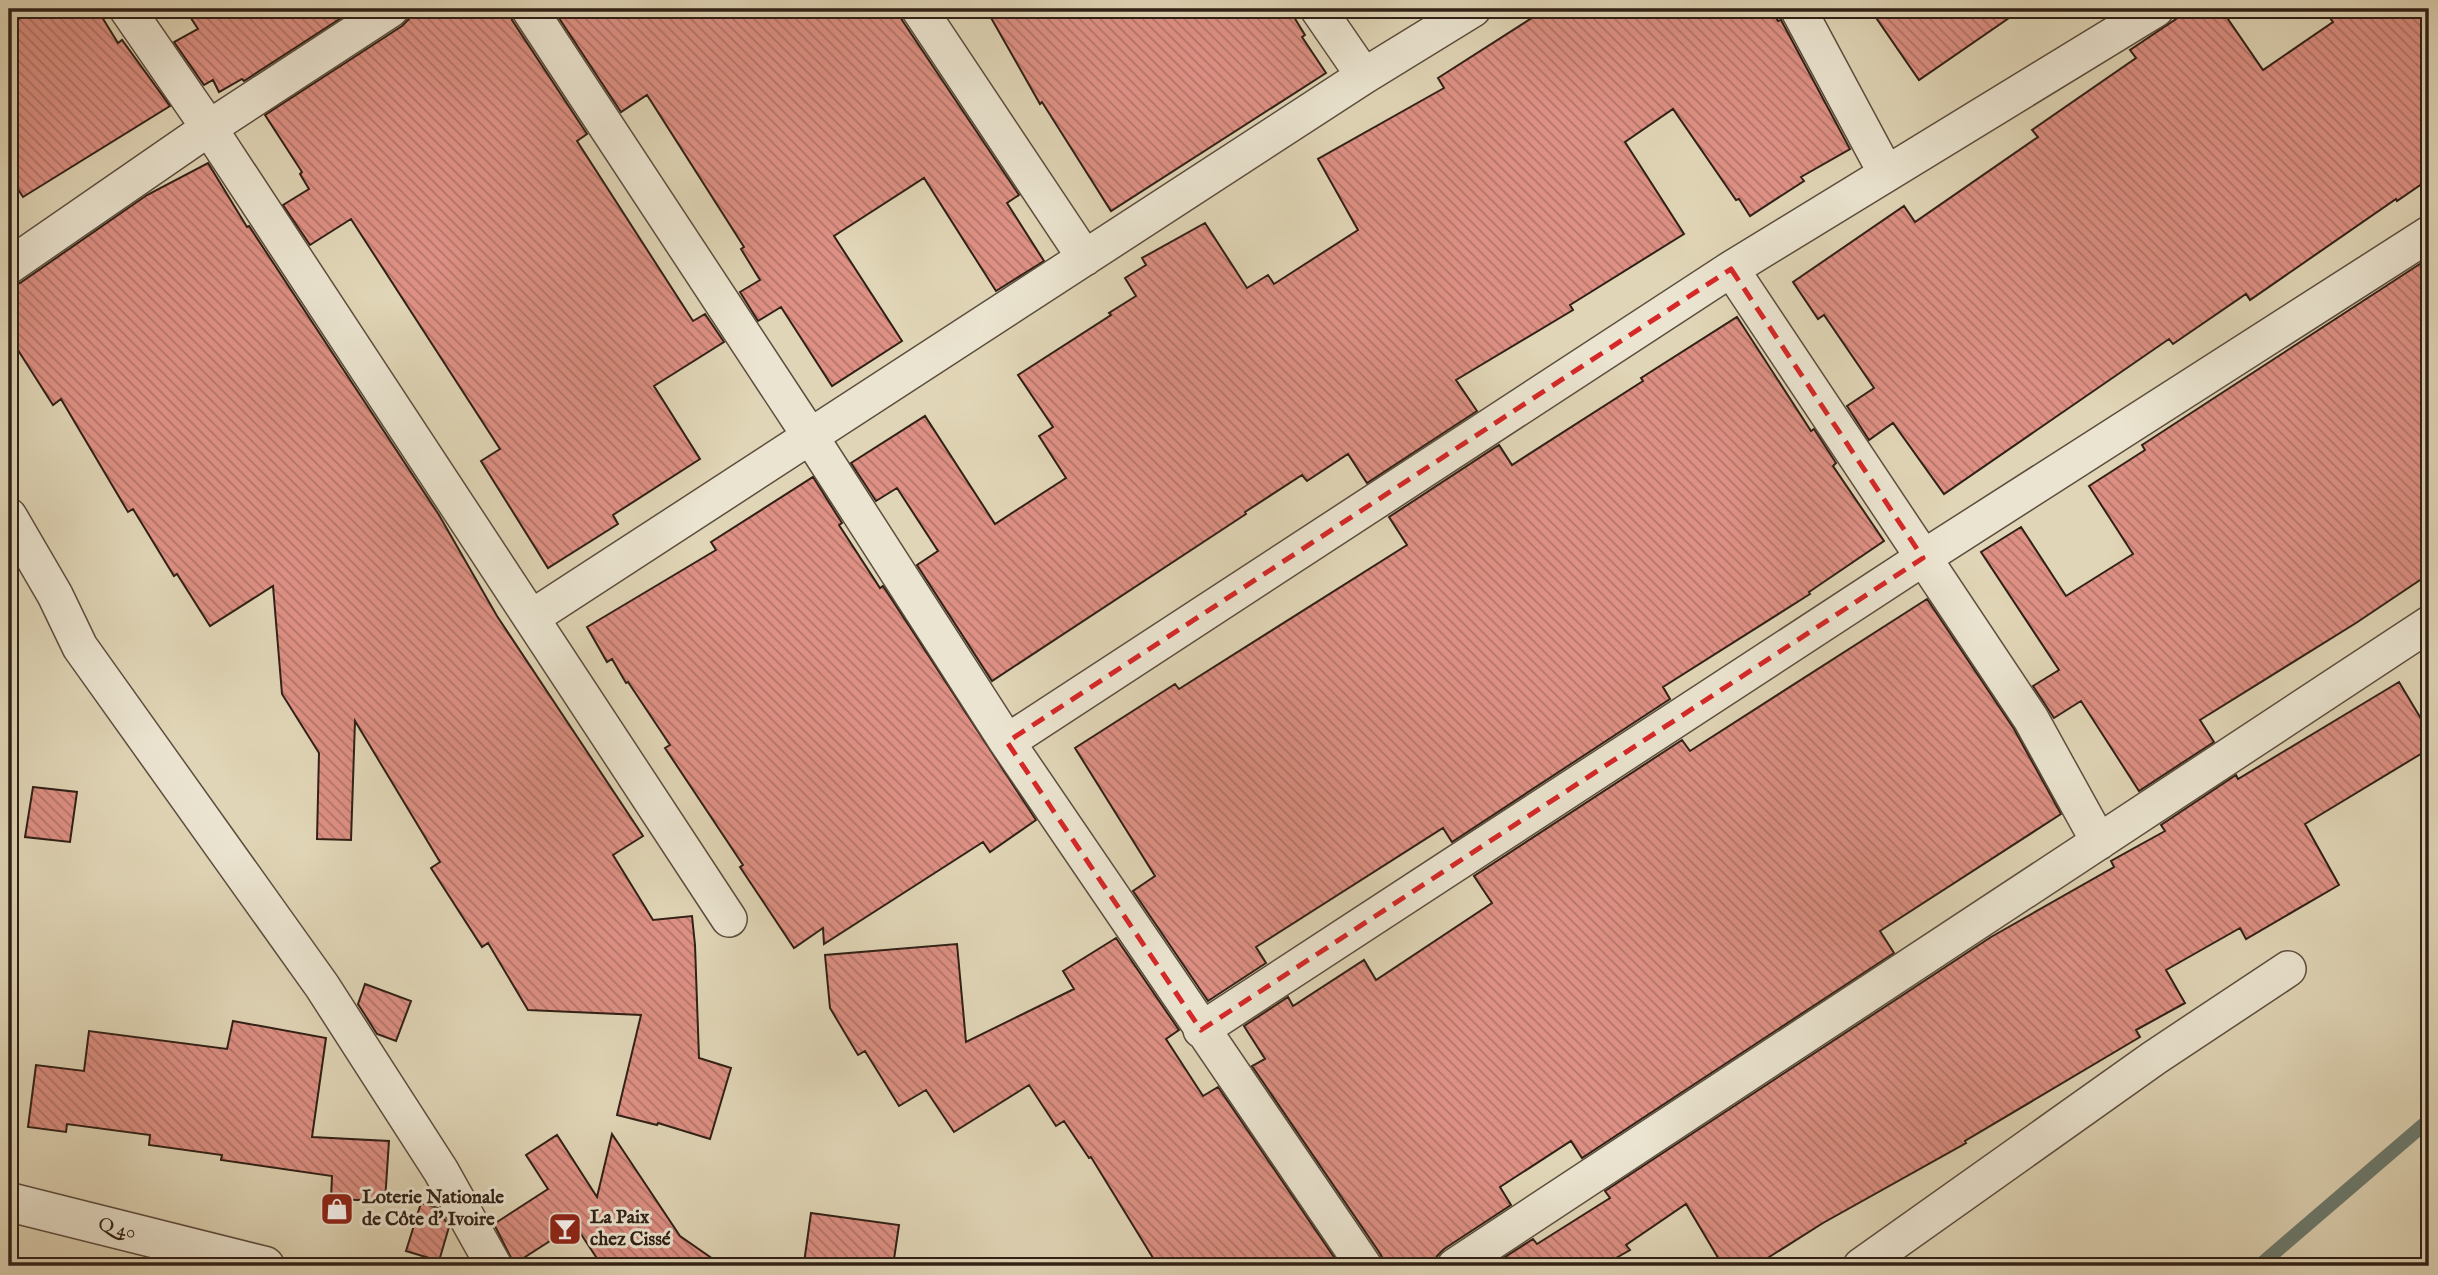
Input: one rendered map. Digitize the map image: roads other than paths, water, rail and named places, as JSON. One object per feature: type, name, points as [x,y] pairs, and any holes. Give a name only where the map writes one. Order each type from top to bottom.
[{"type":"street","points":[[127,9],[209,128],[729,919]]},
{"type":"street","points":[[9,266],[209,128],[391,9]]},
{"type":"street","points":[[529,9],[810,436],[1007,743],[1364,1266]]},
{"type":"street","points":[[919,9],[1085,258]]},
{"type":"street","points":[[1318,9],[1364,76]]},
{"type":"street","points":[[531,618],[1364,76],[1473,9]]},
{"type":"street","points":[[1798,9],[1886,173]]},
{"type":"street","points":[[1007,743],[1731,269],[2156,9]]},
{"type":"street","points":[[1201,1030],[1923,558],[2429,234]]},
{"type":"street","points":[[1731,269],[2031,719],[2099,842]]},
{"type":"street","points":[[9,516],[55,595],[80,647],[322,986],[441,1171],[494,1266]]},
{"type":"street","points":[[1455,1266],[2429,624]]},
{"type":"street","points":[[1861,1266],[2154,1058],[2288,969]]},
{"type":"street","name":"Q 40","points":[[9,1202],[265,1266]]},
{"type":"waterway","points":[[2259,1266],[2429,1120]]},
{"type":"place","name":"Loterie Nationale de Côte d' Ivoire","points":[[337,1209]]},
{"type":"place","name":"La Paix chez Cissé","points":[[565,1229]]}]
